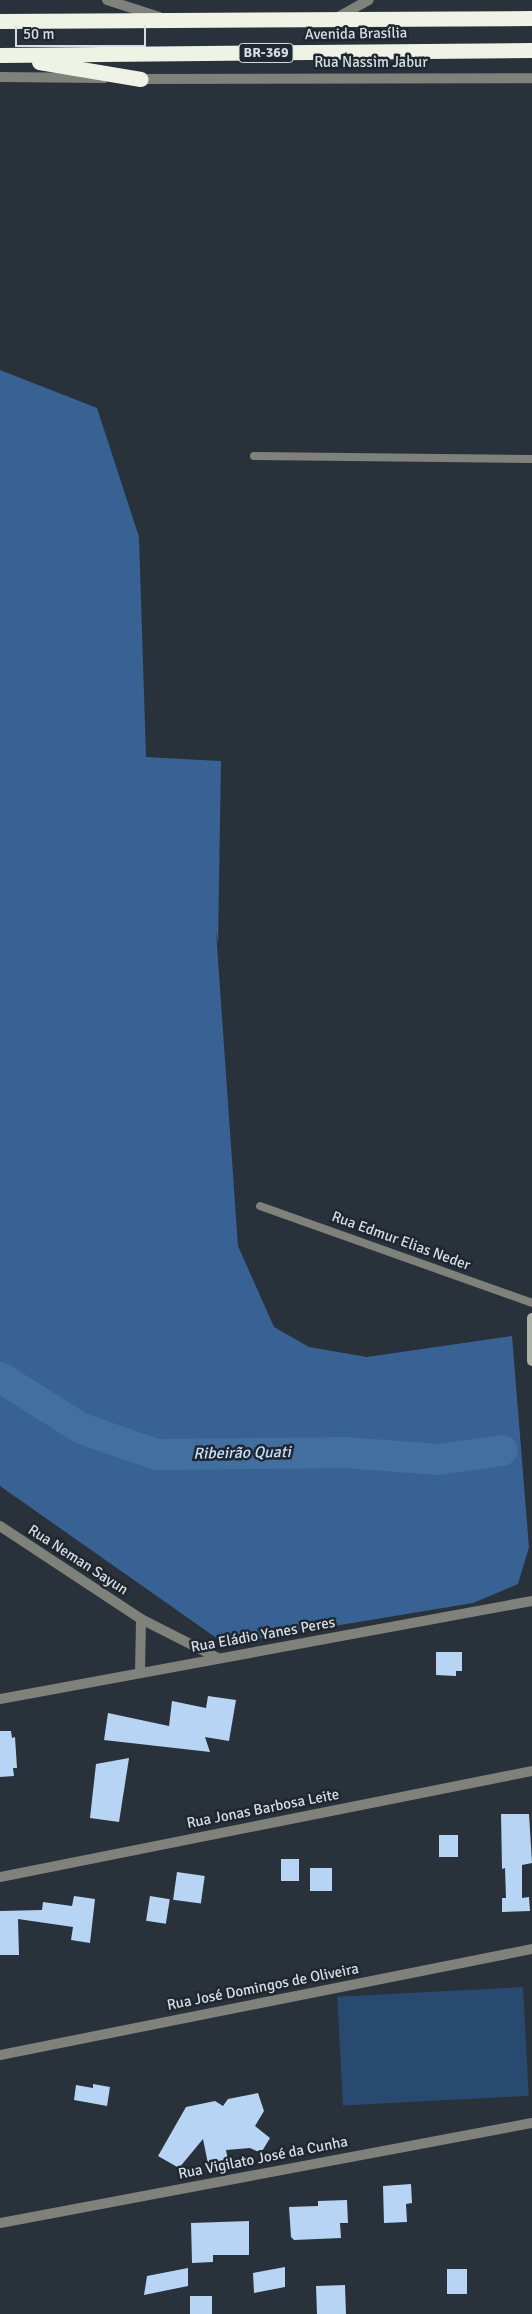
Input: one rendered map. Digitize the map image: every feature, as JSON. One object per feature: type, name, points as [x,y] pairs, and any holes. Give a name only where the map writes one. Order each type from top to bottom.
[{"type":"highway","name":"Avenida Brasília","points":[[0,21],[338,17],[532,18]]},
{"type":"highway","name":"Avenida Brasília","points":[[0,56],[532,50]]},
{"type":"highway","points":[[0,56],[141,79]]},
{"type":"street","points":[[107,0],[169,20]]},
{"type":"street","points":[[338,17],[368,0]]},
{"type":"street","name":"Rua Nassim Jabur","points":[[0,77],[141,79],[532,78]]},
{"type":"street","points":[[532,1318],[532,1360]]},
{"type":"street","name":"Rua Neman Sayun","points":[[0,1526],[140,1618],[218,1658]]},
{"type":"street","name":"Rua Eládio Yanes Peres","points":[[0,1699],[532,1601]]},
{"type":"street","points":[[140,1618],[140,1672]]},
{"type":"street","name":"Rua Jonas Barbosa Leite","points":[[0,1877],[532,1771]]},
{"type":"street","name":"Rua José Domingos de Oliveira","points":[[0,2055],[532,1949]]},
{"type":"street","name":"Rua Vigilato José da Cunha","points":[[0,2223],[532,2123]]},
{"type":"lane","points":[[254,456],[532,459]]},
{"type":"lane","name":"Rua Edmur Elias Neder","points":[[260,1206],[532,1302]]},
{"type":"shaded area","points":[[0,370],[97,408],[139,537],[146,757],[221,761],[218,945],[216,931],[238,1246],[274,1327],[309,1347],[367,1357],[512,1336],[529,1547],[518,1584],[473,1603],[225,1644],[0,1486]]},
{"type":"shaded area","points":[[523,1987],[529,2096],[343,2106],[337,1997]]},
{"type":"building","points":[[436,1652],[462,1652],[462,1671],[456,1671],[456,1676],[436,1675]]},
{"type":"building","points":[[208,1696],[236,1700],[229,1741],[205,1737],[210,1752],[104,1740],[108,1713],[169,1726],[172,1701],[206,1708]]},
{"type":"building","points":[[0,1731],[11,1731],[12,1738],[15,1737],[17,1768],[13,1768],[14,1776],[0,1777]]},
{"type":"building","points":[[129,1758],[119,1822],[90,1818],[96,1764]]},
{"type":"building","points":[[501,1814],[529,1814],[532,1863],[522,1865],[522,1898],[529,1897],[530,1911],[502,1912],[502,1898],[506,1898],[505,1868],[502,1869]]},
{"type":"building","points":[[439,1835],[458,1835],[458,1857],[439,1857]]},
{"type":"building","points":[[281,1859],[299,1859],[299,1881],[281,1881]]},
{"type":"building","points":[[310,1868],[332,1868],[332,1891],[310,1891]]},
{"type":"building","points":[[177,1872],[205,1876],[201,1904],[173,1900]]},
{"type":"building","points":[[74,1896],[95,1899],[90,1943],[71,1940],[73,1927],[18,1919],[19,1955],[0,1955],[0,1911],[42,1910],[43,1902],[72,1906]]},
{"type":"building","points":[[150,1896],[170,1899],[166,1924],[146,1921]]},
{"type":"building","points":[[93,2084],[110,2087],[107,2106],[74,2100],[76,2085],[93,2088]]},
{"type":"building","points":[[258,2093],[264,2111],[255,2126],[270,2138],[261,2153],[250,2148],[226,2150],[228,2160],[208,2164],[203,2139],[179,2168],[158,2156],[186,2107],[215,2101],[223,2106],[228,2099]]},
{"type":"building","points":[[411,2184],[412,2203],[406,2204],[407,2222],[384,2223],[383,2186]]},
{"type":"building","points":[[347,2200],[348,2223],[340,2223],[341,2238],[294,2240],[291,2237],[289,2207],[318,2206],[318,2201]]},
{"type":"building","points":[[249,2221],[249,2255],[213,2255],[213,2262],[192,2263],[191,2223]]},
{"type":"building","points":[[285,2267],[285,2287],[254,2293],[253,2273]]},
{"type":"building","points":[[188,2268],[188,2286],[144,2295],[147,2276]]},
{"type":"building","points":[[447,2269],[467,2269],[467,2294],[447,2294]]},
{"type":"building","points":[[345,2285],[346,2314],[317,2314],[316,2286]]},
{"type":"building","points":[[190,2296],[212,2296],[212,2314],[190,2314]]},
{"type":"waterway","name":"Ribeirão Quati","points":[[0,1377],[81,1428],[156,1454],[345,1452],[438,1459],[501,1450]]}]
